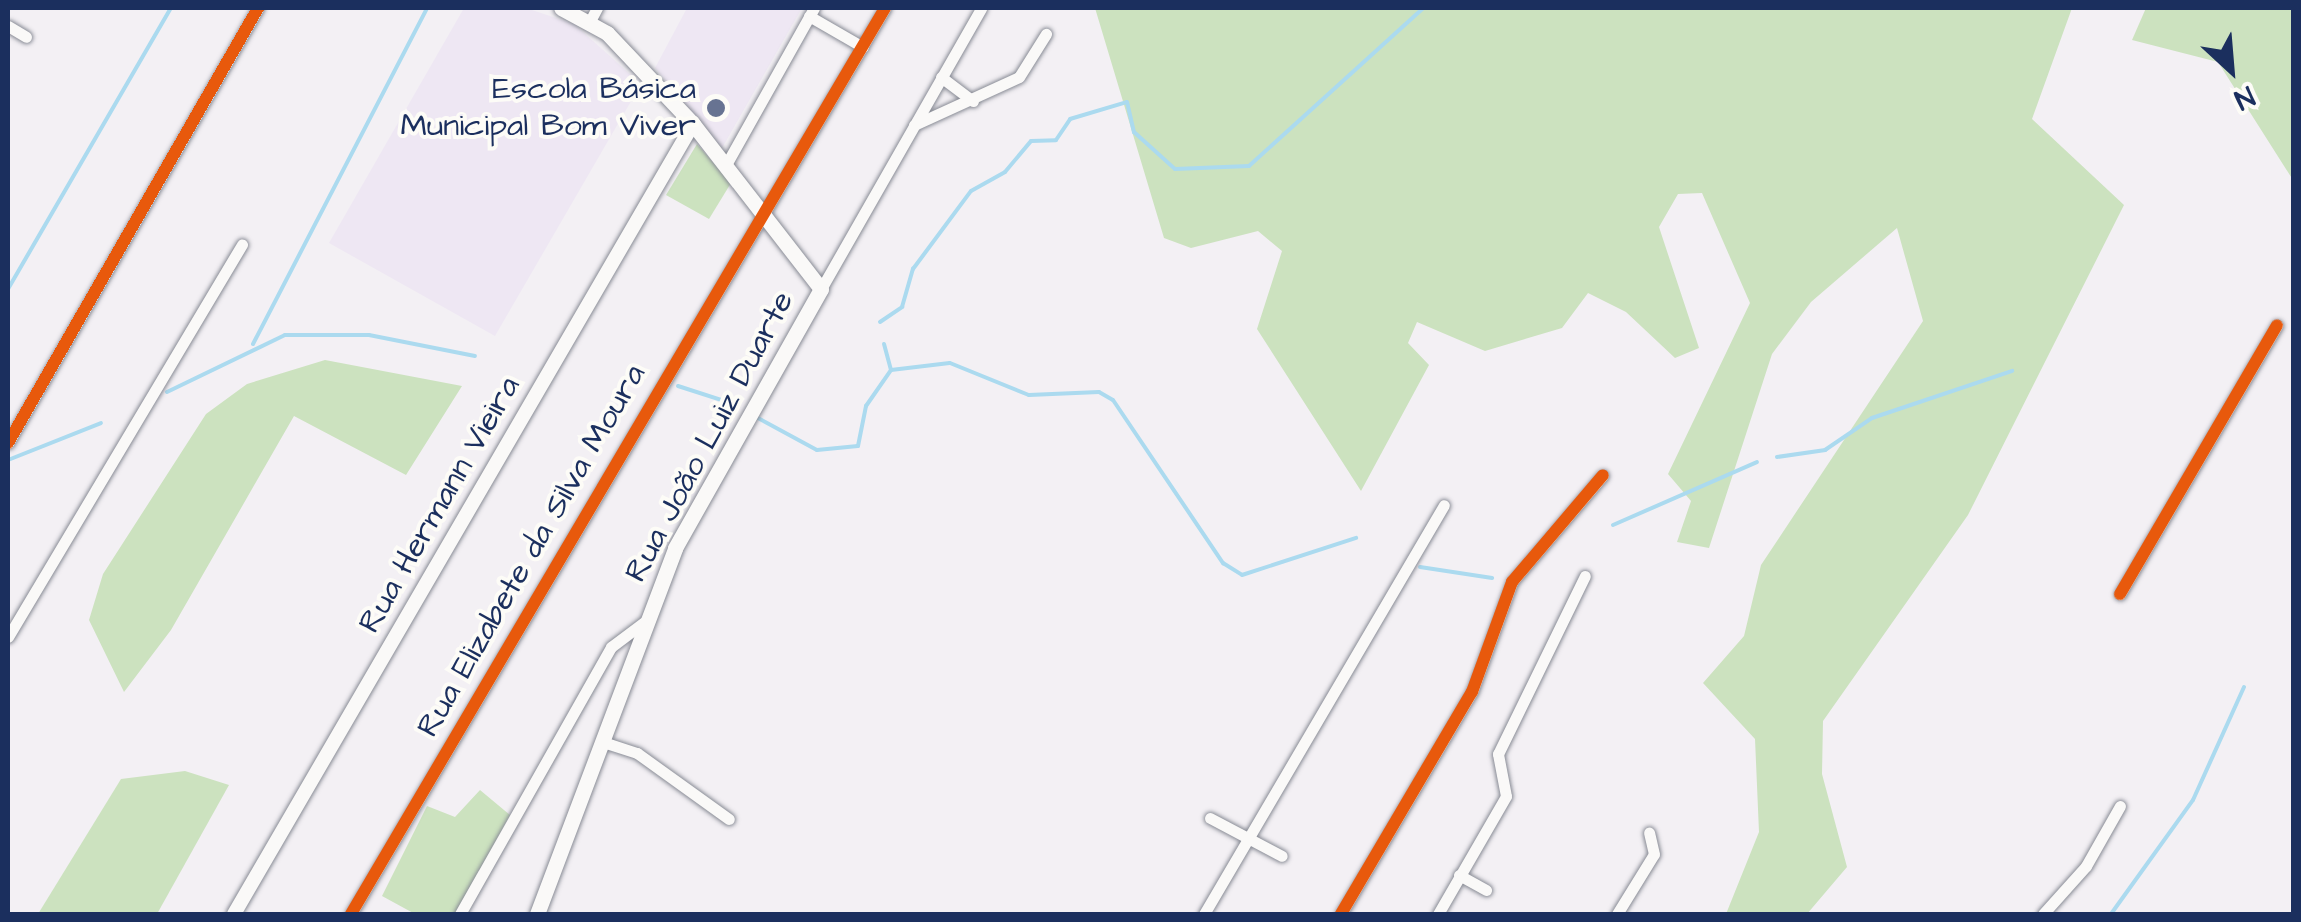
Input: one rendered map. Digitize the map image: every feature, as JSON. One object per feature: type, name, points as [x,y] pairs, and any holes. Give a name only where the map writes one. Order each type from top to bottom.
[{"type":"main road","points":[[561,8],[593,14],[727,163],[821,289]]},
{"type":"main road","name":"Rua João Luiz Duarte","points":[[537,914],[644,622],[684,528],[821,289]]},
{"type":"street","points":[[8,443],[258,8]]},
{"type":"street","name":"Rua Elizabete da Silva Moura","points":[[351,914],[766,220],[885,8]]},
{"type":"street","name":"Rua João Luiz Duarte","points":[[821,289],[981,8]]},
{"type":"street","points":[[727,163],[812,12],[863,47]]},
{"type":"street","points":[[8,26],[26,37]]},
{"type":"street","points":[[914,125],[1019,77],[1046,34]]},
{"type":"street","points":[[941,77],[974,100]]},
{"type":"street","name":"Rua Hermann Vieira","points":[[234,914],[694,124]]},
{"type":"street","points":[[8,638],[242,244]]},
{"type":"street","points":[[2120,594],[2277,325]]},
{"type":"street","points":[[1341,914],[1472,692],[1512,582],[1603,475]]},
{"type":"street","points":[[1204,914],[1444,505]]},
{"type":"street","points":[[1438,914],[1506,796],[1498,754],[1585,576]]},
{"type":"street","points":[[460,914],[611,647],[644,622]]},
{"type":"street","points":[[603,742],[637,753],[728,819]]},
{"type":"street","points":[[2043,914],[2086,866],[2120,806]]},
{"type":"street","points":[[1210,818],[1282,856]]},
{"type":"street","points":[[1616,914],[1654,854],[1649,833]]},
{"type":"street","points":[[1459,876],[1486,890]]},
{"type":"shaded area","points":[[464,8],[526,8],[574,24],[641,84],[495,336],[329,243]]},
{"type":"shaded area","name":"Escola Básica Municipal Bom Viver","points":[[687,8],[802,8],[722,148],[655,68]]},
{"type":"green space","points":[[1095,8],[2072,8],[2032,119],[2124,205],[1968,515],[1823,721],[1822,774],[1847,867],[1807,914],[1726,914],[1759,832],[1755,739],[1703,683],[1744,636],[1761,565],[1923,321],[1897,228],[1811,302],[1772,354],[1709,548],[1677,542],[1691,501],[1668,474],[1750,303],[1702,193],[1678,194],[1659,227],[1699,348],[1675,358],[1626,312],[1588,293],[1562,328],[1485,351],[1417,322],[1408,343],[1429,365],[1361,491],[1257,329],[1282,251],[1258,231],[1191,248],[1164,238]]},
{"type":"green space","points":[[2146,8],[2293,8],[2293,180],[2218,62],[2132,40]]},
{"type":"green space","points":[[697,144],[731,183],[709,219],[666,195]]},
{"type":"green space","points":[[325,360],[462,386],[406,475],[294,416],[171,630],[124,692],[89,620],[103,574],[206,414],[247,384]]},
{"type":"green space","points":[[185,771],[229,785],[157,914],[38,914],[121,779]]},
{"type":"green space","points":[[480,790],[510,815],[455,914],[415,914],[382,896],[427,806],[455,817]]},
{"type":"waterway","points":[[8,289],[171,8]]},
{"type":"waterway","points":[[253,344],[427,8]]},
{"type":"waterway","points":[[880,322],[902,307],[913,269],[971,191],[1005,172],[1031,141],[1056,140],[1070,119],[1127,102],[1134,132],[1175,169],[1249,166],[1423,8]]},
{"type":"waterway","points":[[167,392],[285,335],[369,335],[475,356]]},
{"type":"waterway","points":[[758,418],[817,450],[858,446],[866,406],[891,370],[884,344]]},
{"type":"waterway","points":[[891,370],[950,363],[1029,395],[1099,392],[1113,400],[1223,563],[1242,575],[1356,538]]},
{"type":"waterway","points":[[1777,457],[1825,450],[1872,418],[2012,371]]},
{"type":"waterway","points":[[678,386],[734,404]]},
{"type":"waterway","points":[[8,460],[101,423]]},
{"type":"waterway","points":[[1613,525],[1757,462]]},
{"type":"waterway","points":[[1420,567],[1492,578]]},
{"type":"waterway","points":[[2111,914],[2193,800],[2244,687]]},
{"type":"cycle path","points":[[8,443],[258,8]]},
{"type":"cycle path","points":[[351,914],[885,8]]},
{"type":"cycle path","points":[[2120,594],[2277,325]]},
{"type":"cycle path","points":[[1341,914],[1472,692],[1512,582],[1603,475]]},
{"type":"place","name":"Escola Básica Municipal Bom Viver","points":[[716,108]]}]
